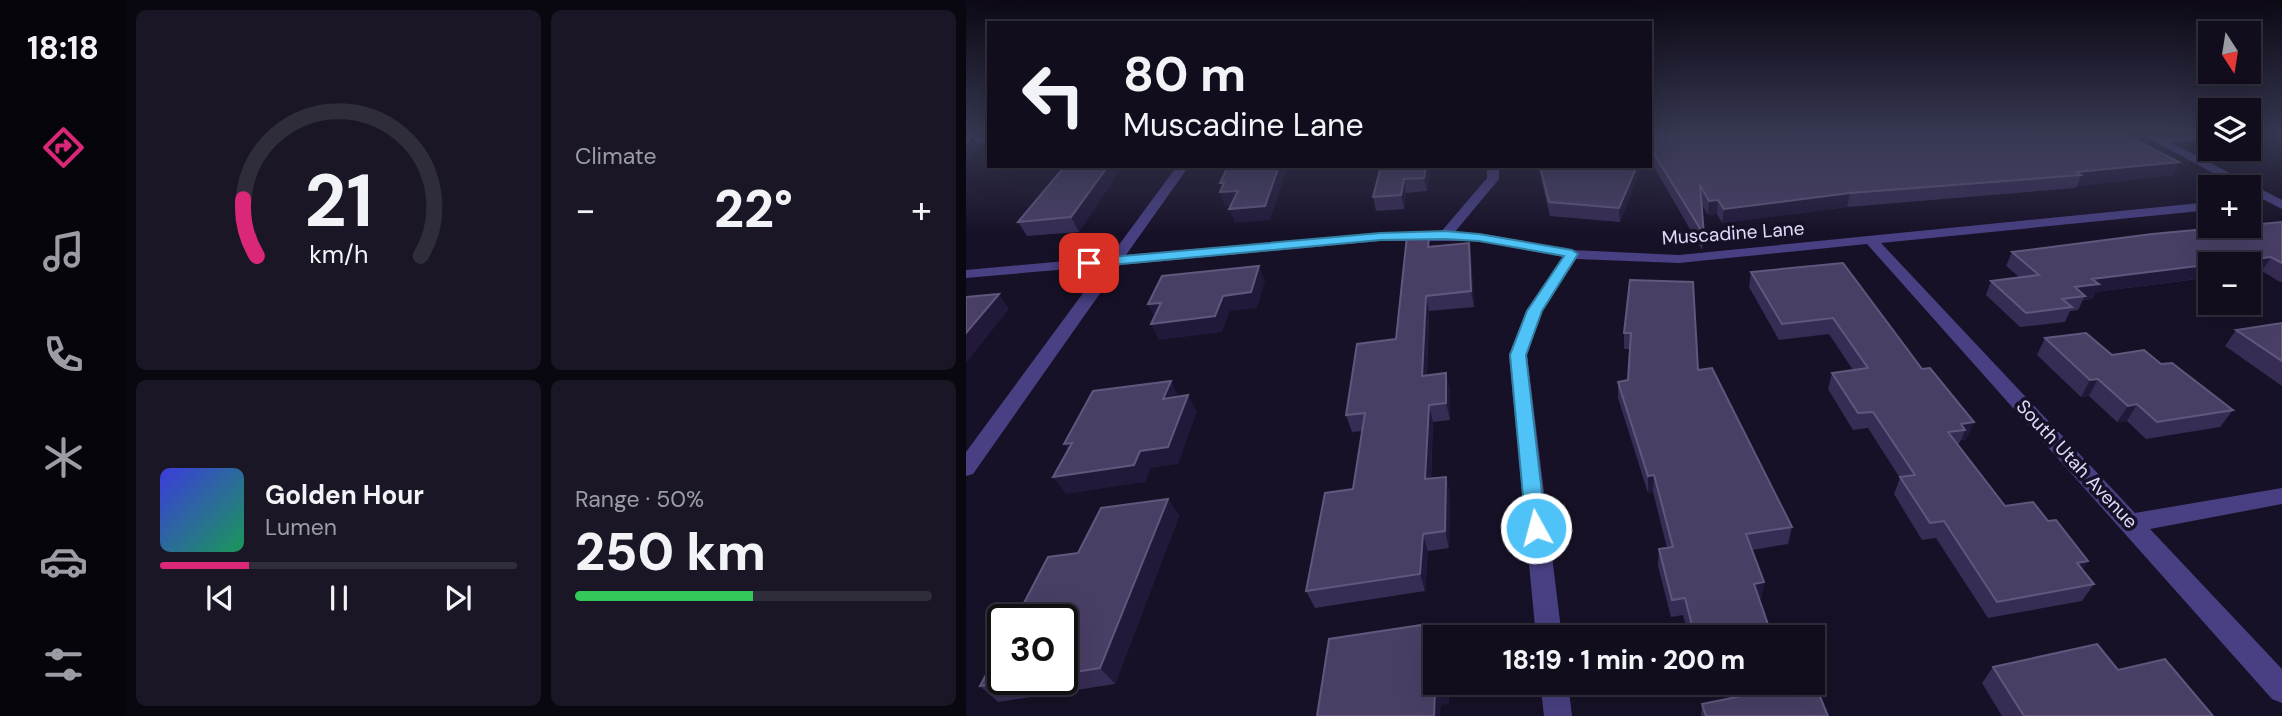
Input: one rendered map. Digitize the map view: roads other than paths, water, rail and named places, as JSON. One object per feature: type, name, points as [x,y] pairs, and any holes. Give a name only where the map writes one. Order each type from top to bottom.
[{"type":"street","points":[[966,468],[1182,168]]},
{"type":"street","points":[[1445,235],[1493,179],[1493,168]]},
{"type":"street","points":[[2261,194],[2277,202]]},
{"type":"street","name":"Muscadine Lane","points":[[966,274],[1380,237],[1445,235],[1479,237],[1572,254],[1679,259],[2198,207]]},
{"type":"street","name":"South Utah Avenue","points":[[1871,241],[2282,689]]},
{"type":"street","points":[[1548,625],[1518,355],[1535,311],[1572,254]]},
{"type":"street","points":[[2132,523],[2282,496]]},
{"type":"street","points":[[1556,695],[1558,716]]}]
